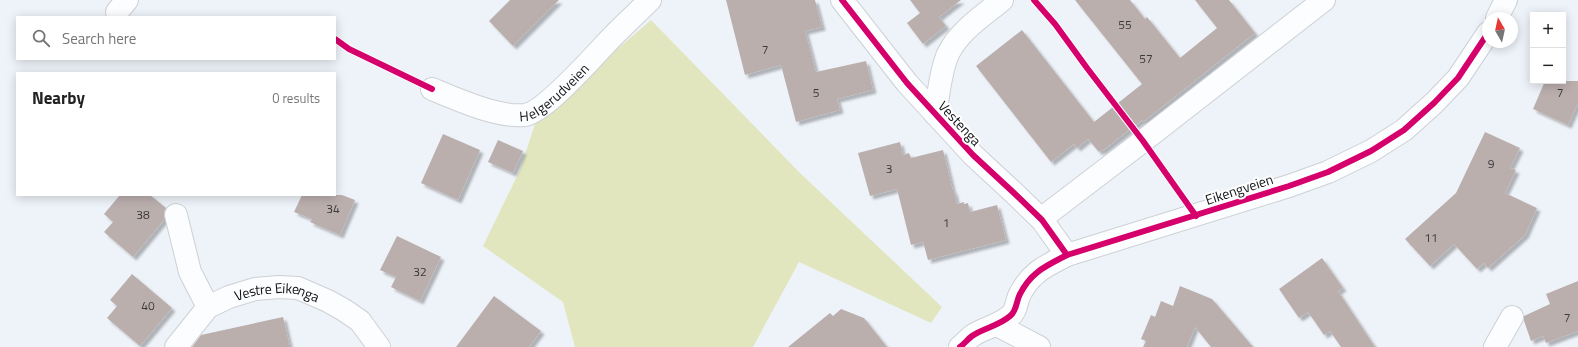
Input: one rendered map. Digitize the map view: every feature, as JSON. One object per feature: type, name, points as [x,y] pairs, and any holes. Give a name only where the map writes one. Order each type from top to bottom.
[{"type":"street","name":"Helgerudveien","points":[[432,89],[486,109],[526,115],[540,108],[558,92],[650,0]]},
{"type":"street","name":"Vestenga","points":[[842,0],[907,83],[973,155],[1042,220],[1067,256]]},
{"type":"street","points":[[935,114],[942,70],[955,42],[971,25],[1002,0]]},
{"type":"street","points":[[1042,220],[1050,212],[1144,141],[1324,0]]},
{"type":"street","points":[[1500,12],[1506,0]]},
{"type":"street","name":"Eikengveien","points":[[960,347],[972,336],[997,325],[1012,315],[1020,294],[1034,275],[1039,270],[1067,256],[1289,186],[1328,172],[1371,152],[1404,130],[1434,103],[1458,78],[1482,42]]},
{"type":"street","points":[[176,215],[190,272],[208,308]]},
{"type":"street","name":"Vestre Eikenga","points":[[176,347],[208,308],[229,297],[255,289],[279,287],[298,288],[328,300],[360,321],[379,347]]},
{"type":"street","points":[[1495,347],[1512,317]]},
{"type":"street","points":[[997,325],[1040,347]]},
{"type":"green space","points":[[651,20],[800,173],[942,307],[931,323],[799,262],[753,347],[575,347],[563,302],[483,246],[520,170],[537,118]]},
{"type":"building","points":[[510,0],[559,0],[513,46],[489,21]]},
{"type":"building","points":[[726,0],[815,0],[822,27],[805,31],[816,72],[866,61],[873,90],[837,99],[840,110],[796,122],[781,65],[745,75]]},
{"type":"building","points":[[910,0],[961,0],[939,17],[946,26],[923,44],[907,23],[920,13]]},
{"type":"building","points":[[1075,0],[1130,0],[1145,19],[1147,17],[1180,58],[1217,28],[1195,0],[1229,0],[1255,33],[1143,122],[1142,120],[1102,151],[1101,150],[1099,152],[1088,139],[1077,148],[1074,144],[1051,162],[976,66],[1022,30],[1094,122],[1142,84]]},
{"type":"building","points":[[1566,81],[1578,81],[1578,103],[1568,125],[1533,109],[1544,84],[1566,84]]},
{"type":"building","points":[[1485,132],[1520,148],[1510,168],[1516,170],[1505,193],[1537,208],[1525,235],[1488,268],[1484,263],[1477,269],[1454,244],[1430,266],[1405,239],[1456,193]]},
{"type":"building","points":[[443,134],[480,150],[458,200],[421,183]]},
{"type":"building","points":[[498,140],[523,151],[513,173],[488,162]]},
{"type":"building","points":[[900,142],[903,155],[909,153],[911,158],[943,150],[957,204],[964,202],[964,204],[968,203],[970,212],[997,205],[1006,240],[928,260],[923,242],[911,245],[897,189],[870,196],[858,153]]},
{"type":"building","points":[[342,195],[355,200],[340,235],[310,222],[312,219],[294,212],[302,196]]},
{"type":"building","points":[[119,196],[151,196],[166,208],[164,212],[164,220],[133,257],[104,232],[113,222],[104,214]]},
{"type":"building","points":[[397,236],[441,257],[420,301],[391,287],[396,277],[380,270]]},
{"type":"building","points":[[1322,258],[1343,288],[1338,291],[1375,347],[1341,347],[1330,331],[1324,335],[1308,312],[1299,318],[1279,289]]},
{"type":"building","points":[[132,274],[172,308],[140,346],[107,318],[117,306],[110,300]]},
{"type":"building","points":[[1578,281],[1578,331],[1546,343],[1543,336],[1531,341],[1524,321],[1524,316],[1550,304],[1546,294]]},
{"type":"building","points":[[1180,286],[1212,299],[1253,347],[1211,347],[1195,327],[1187,347],[1143,347],[1146,341],[1141,339],[1151,315],[1155,317],[1161,301],[1173,306]]},
{"type":"building","points":[[494,296],[541,331],[529,347],[456,347]]},
{"type":"building","points":[[841,309],[864,318],[887,347],[788,347],[830,313],[833,316]]},
{"type":"building","points":[[283,317],[290,347],[192,347],[201,335]]},
{"type":"cycle path","points":[[842,0],[907,83],[973,155],[1042,220],[1067,255]]},
{"type":"cycle path","points":[[1034,0],[1055,24],[1143,141],[1196,216]]},
{"type":"cycle path","points":[[336,40],[349,49],[432,89]]},
{"type":"cycle path","points":[[960,347],[976,333],[1001,322],[1010,316],[1015,309],[1024,286],[1029,280],[1040,270],[1067,255],[1289,186],[1328,172],[1371,151],[1404,130],[1434,103],[1458,78],[1482,42]]}]
